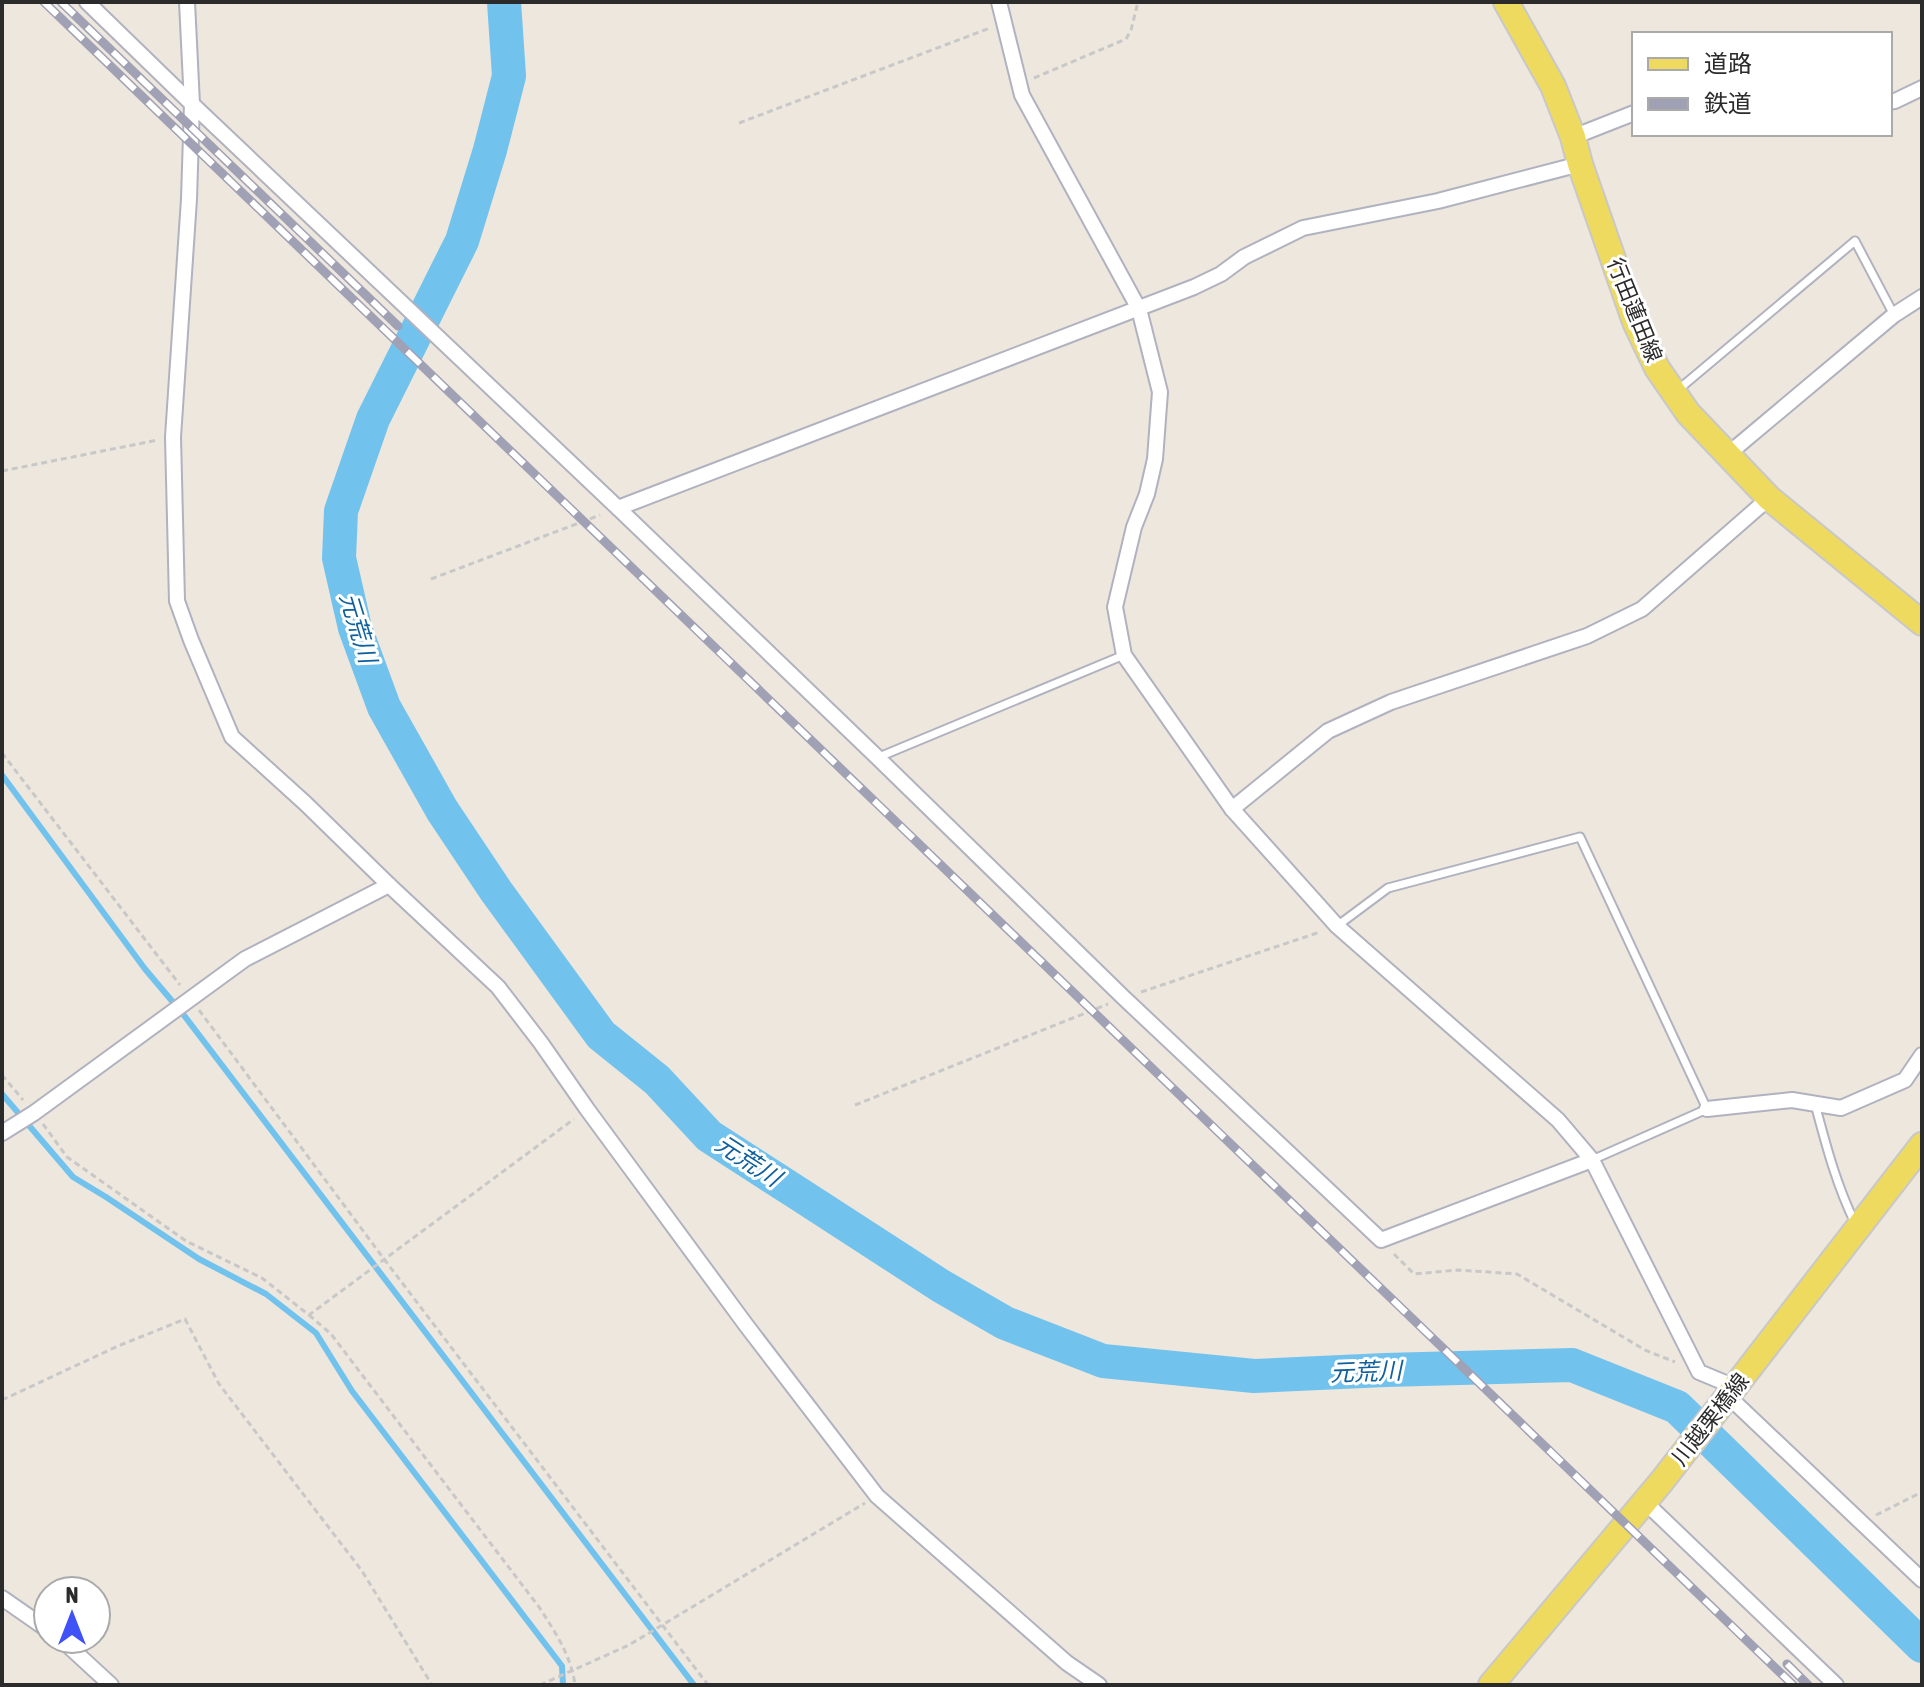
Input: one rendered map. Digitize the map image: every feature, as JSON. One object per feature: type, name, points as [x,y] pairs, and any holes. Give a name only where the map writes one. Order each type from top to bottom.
[{"type":"main road","name":"行田蓮田線","points":[[1506,2],[1553,86],[1635,322],[1657,368],[1688,413],[1769,498],[1922,623]]},
{"type":"main road","name":"川越栗橋線","points":[[1491,1685],[1662,1481],[1922,1145]]},
{"type":"street","points":[[87,2],[618,508],[1124,998],[1381,1240],[1592,1160]]},
{"type":"street","points":[[187,2],[192,104],[189,199],[173,437],[177,601],[232,737],[498,987],[746,1325],[877,1496],[1067,1663],[1099,1685]]},
{"type":"street","points":[[999,2],[1022,95],[1139,309],[1160,392],[1155,459],[1147,494],[1134,527],[1115,607],[1124,655],[1232,809],[1337,926],[1558,1120],[1592,1160],[1699,1372],[1729,1394],[1922,1580]]},
{"type":"street","points":[[1892,102],[1922,88]]},
{"type":"street","points":[[1573,137],[1632,114]]},
{"type":"street","points":[[618,508],[1139,309],[1221,274],[1244,257],[1303,228],[1438,201],[1580,164]]},
{"type":"street","points":[[1727,455],[1894,315],[1922,297]]},
{"type":"street","points":[[1232,809],[1328,731],[1391,702],[1587,636],[1642,609],[1769,498]]},
{"type":"street","points":[[2,1133],[245,959],[389,885]]},
{"type":"street","points":[[1707,1109],[1792,1100],[1841,1108],[1905,1080],[1922,1055]]},
{"type":"street","points":[[1645,1502],[1836,1685]]},
{"type":"street","points":[[2,1598],[32,1619]]},
{"type":"street","points":[[78,1655],[111,1685]]},
{"type":"lane","points":[[1674,393],[1855,241],[1894,315]]},
{"type":"lane","points":[[878,758],[1124,655]]},
{"type":"lane","points":[[1337,926],[1388,888],[1580,837],[1707,1109],[1592,1160]]},
{"type":"lane","points":[[1815,1104],[1830,1164],[1858,1229]]},
{"type":"path","points":[[1020,84],[1126,39],[1138,2]]},
{"type":"path","points":[[739,123],[1004,23]]},
{"type":"path","points":[[2,471],[173,437]]},
{"type":"path","points":[[431,579],[618,508]]},
{"type":"path","points":[[2,753],[708,1685]]},
{"type":"path","points":[[855,1105],[1124,998],[1337,926]]},
{"type":"path","points":[[2,1075],[67,1157],[186,1241],[262,1278],[331,1334],[539,1607],[562,1642],[573,1670],[575,1685]]},
{"type":"path","points":[[309,1315],[587,1109]]},
{"type":"path","points":[[1381,1240],[1414,1274],[1458,1270],[1517,1274],[1645,1350],[1699,1372]]},
{"type":"path","points":[[2,1400],[118,1346],[185,1319],[219,1384],[362,1571],[432,1685]]},
{"type":"path","points":[[1862,1522],[1922,1492]]},
{"type":"path","points":[[540,1685],[629,1645],[877,1496]]},
{"type":"waterway","name":"元荒川","points":[[504,2],[509,76],[490,150],[462,241],[373,419],[341,511],[339,558],[355,628],[384,707],[442,810],[496,891],[601,1035],[657,1080],[709,1136],[941,1286],[1005,1323],[1103,1361],[1254,1376],[1572,1365],[1677,1407],[1922,1646]]},
{"type":"waterway","points":[[2,775],[145,969],[183,1014],[694,1685]]},
{"type":"waterway","points":[[2,1094],[73,1177],[199,1259],[266,1294],[316,1333],[352,1391],[562,1666],[563,1685]]},
{"type":"railway","points":[[44,2],[1793,1685]]},
{"type":"railway","points":[[61,2],[398,326]]},
{"type":"railway","points":[[1787,1664],[1808,1685]]}]
